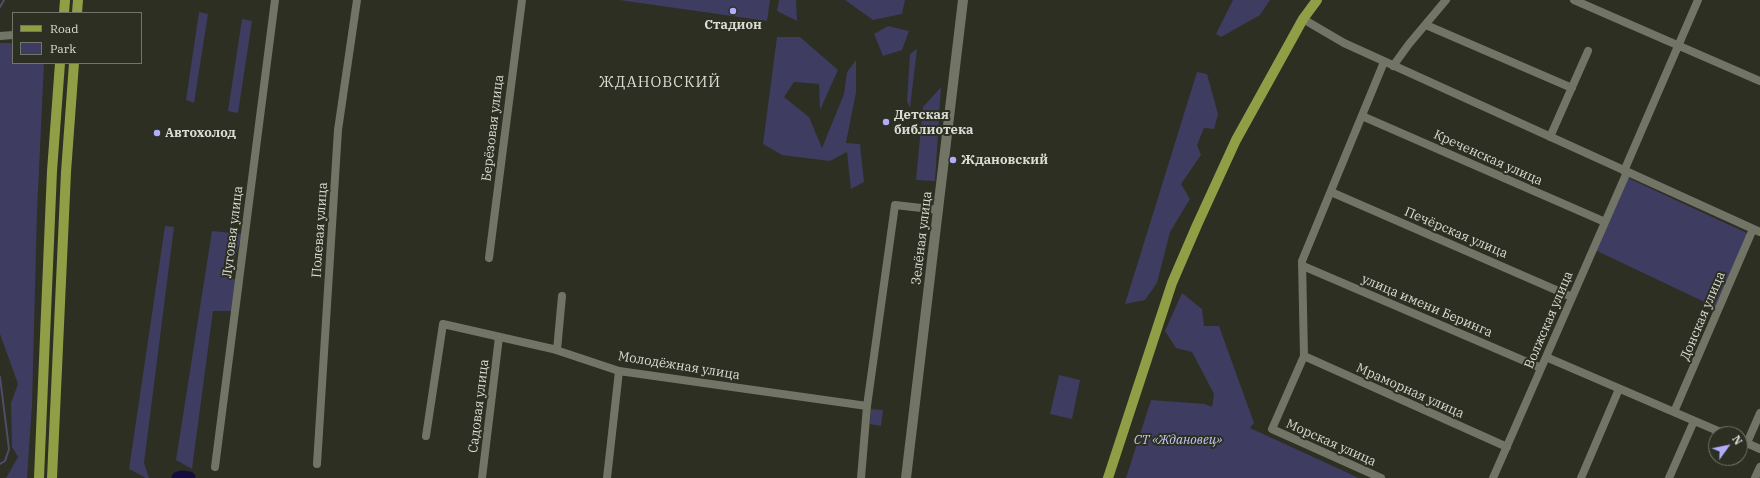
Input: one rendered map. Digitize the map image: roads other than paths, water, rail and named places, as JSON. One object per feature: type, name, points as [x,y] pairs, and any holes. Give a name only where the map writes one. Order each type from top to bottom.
[{"type":"main road","points":[[63,0],[64,12]]},
{"type":"main road","points":[[77,12],[78,0]]},
{"type":"main road","points":[[1108,478],[1153,337],[1175,276],[1218,175],[1303,19],[1316,0]]},
{"type":"main road","points":[[40,473],[52,171],[60,64]]},
{"type":"main road","points":[[52,473],[66,172],[74,64]]},
{"type":"street","points":[[59,12],[63,0]]},
{"type":"street","name":"Луговая улица","points":[[215,467],[275,0]]},
{"type":"street","name":"Полевая улица","points":[[317,464],[338,130],[357,0]]},
{"type":"street","name":"Берёзовая улица","points":[[489,258],[522,0]]},
{"type":"street","name":"Зелёная улица","points":[[906,478],[963,0]]},
{"type":"street","points":[[1393,66],[1446,0]]},
{"type":"street","points":[[1574,0],[1760,81]]},
{"type":"street","name":"Волжская улица","points":[[1493,478],[1572,297],[1698,0]]},
{"type":"street","points":[[1303,19],[1344,43],[1384,62],[1757,230]]},
{"type":"street","points":[[1426,24],[1572,88]]},
{"type":"street","points":[[0,36],[12,35]]},
{"type":"street","points":[[1550,137],[1588,51]]},
{"type":"street","points":[[1304,356],[1302,261],[1384,62]]},
{"type":"street","points":[[56,64],[58,90]]},
{"type":"street","name":"Креченская улица","points":[[1362,116],[1604,222]]},
{"type":"street","name":"Печёрская улица","points":[[1330,192],[1572,297]]},
{"type":"street","points":[[862,478],[867,406],[895,205],[938,210]]},
{"type":"street","name":"Донская улица","points":[[1674,412],[1757,230]]},
{"type":"street","name":"улица имени Беринга","points":[[1303,266],[1541,368]]},
{"type":"street","points":[[557,350],[562,296]]},
{"type":"street","name":"Молодёжная улица","points":[[426,436],[443,324],[557,350],[619,371],[867,406]]},
{"type":"street","name":"Садовая улица","points":[[482,478],[500,337]]},
{"type":"street","name":"Морская улица","points":[[1304,356],[1272,429],[1381,478]]},
{"type":"street","name":"Мраморная улица","points":[[1304,356],[1507,447]]},
{"type":"street","points":[[1546,357],[1708,427]]},
{"type":"street","points":[[607,478],[619,371]]},
{"type":"street","points":[[1581,478],[1619,388]]},
{"type":"street","points":[[1748,433],[1760,413]]},
{"type":"street","points":[[1669,478],[1694,421]]},
{"type":"street","points":[[1748,444],[1760,449]]},
{"type":"street","points":[[1755,478],[1760,467]]},
{"type":"waterway","points":[[0,7],[4,0]]},
{"type":"waterway","points":[[0,377],[9,449],[5,461],[0,464]]},
{"type":"waterway","points":[[178,478],[189,478]]},
{"type":"place","name":"Стадион","points":[[733,11]]},
{"type":"place","name":"Детская библиотека","points":[[886,122]]},
{"type":"place","name":"Автохолод","points":[[157,133]]},
{"type":"place","name":"Ждановский","points":[[953,160]]},
{"type":"district","name":"ЖДАНОВСКИЙ","points":[[660,83]]},
{"type":"park label","name":"СТ «Ждановец»","points":[[1178,440]]}]
